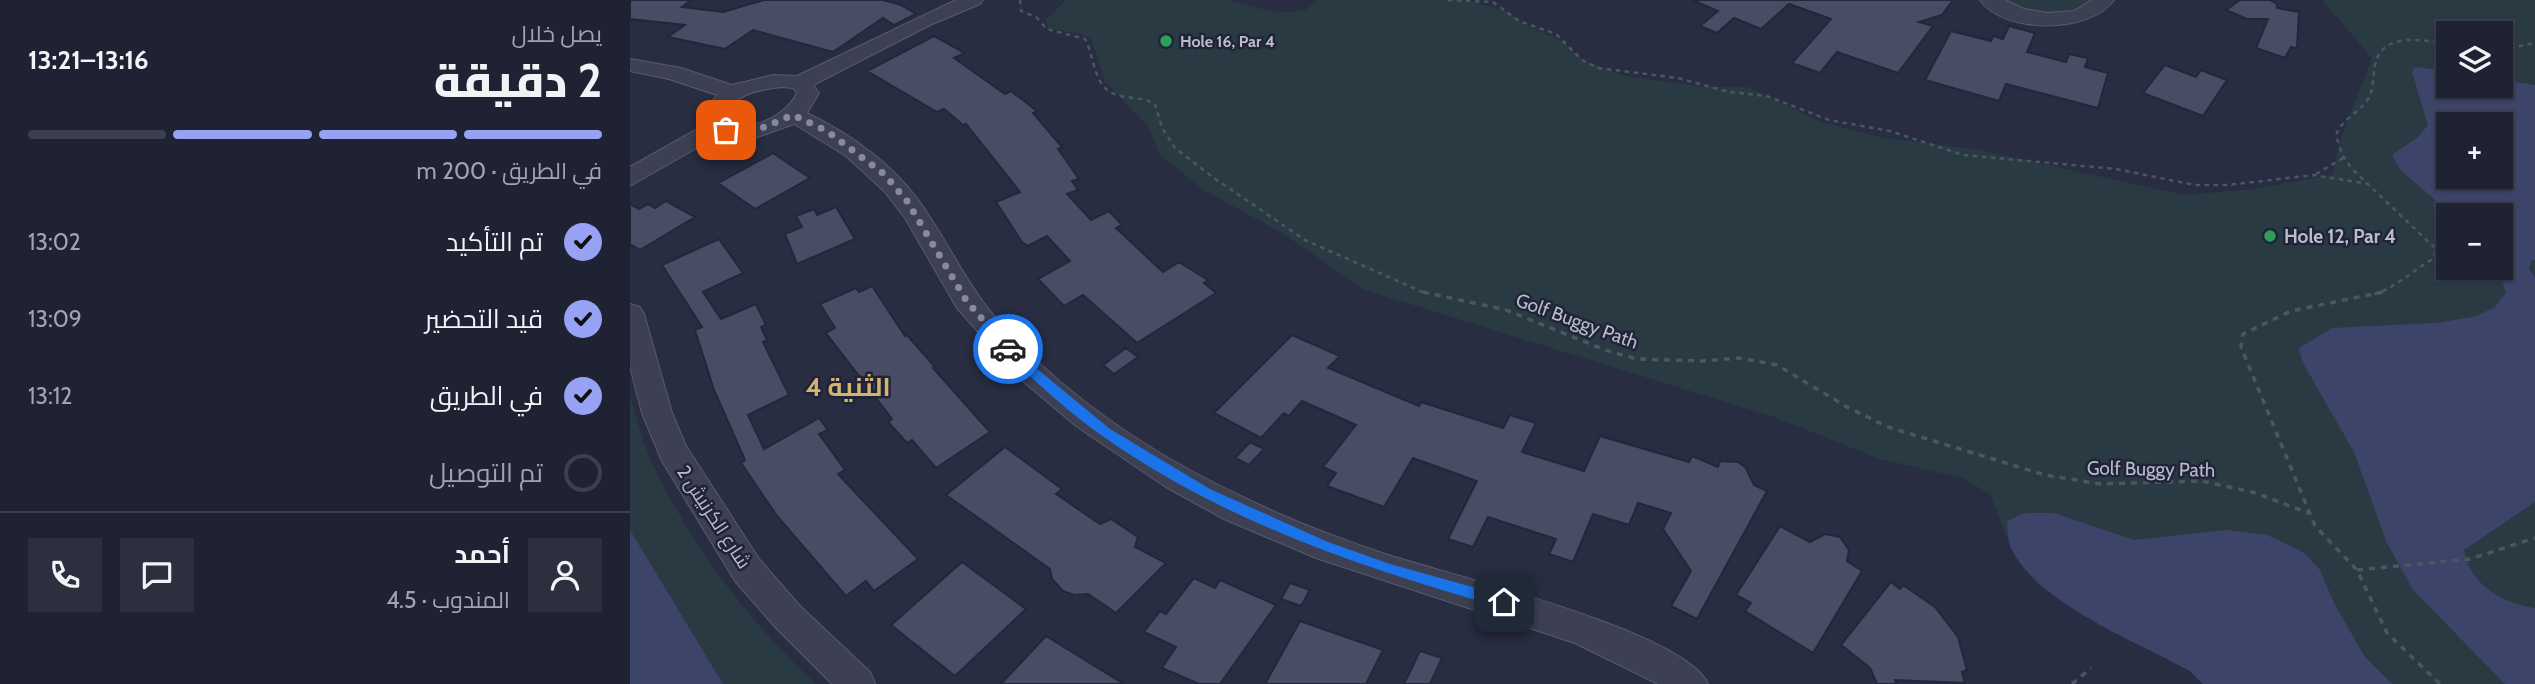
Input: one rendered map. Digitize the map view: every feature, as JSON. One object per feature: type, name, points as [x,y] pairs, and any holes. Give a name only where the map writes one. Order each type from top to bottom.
[{"type":"street","points":[[719,126],[715,121],[717,107],[734,93],[770,81],[800,83],[923,21],[973,0]]},
{"type":"street","points":[[1990,0],[2018,14],[2063,19],[2083,16],[2097,9],[2104,0]]},
{"type":"street","points":[[630,65],[673,73],[734,93]]},
{"type":"street","points":[[630,178],[719,126],[747,131],[771,125],[793,115],[802,107],[808,93],[800,83]]},
{"type":"street","points":[[793,115],[827,131],[884,174],[907,201],[943,266],[994,334],[1064,401],[1153,463],[1262,521],[1390,570],[1527,608],[1599,634],[1690,684]]},
{"type":"street","name":"شارع الكرنيش 2","points":[[630,314],[657,412],[673,452],[747,569],[788,617],[857,684]]},
{"type":"path","name":"Golf Buggy Path","points":[[1020,0],[1021,11],[1036,17],[1047,29],[1085,39],[1105,87],[1114,94],[1140,97],[1155,104],[1162,128],[1175,148],[1214,178],[1246,197],[1305,240],[1429,295],[1506,310],[1629,357],[1654,361],[1738,358],[1777,365],[1847,407],[1888,427],[2045,475],[2099,484],[2202,481],[2256,493],[2308,513]]},
{"type":"path","points":[[1448,0],[1493,2],[1519,21],[1556,34],[1582,60],[1598,68],[1678,78],[1730,92],[1780,99],[1829,120],[1890,131],[1963,155],[2116,169],[2178,183],[2212,186],[2314,175],[2368,184]]},
{"type":"path","points":[[2436,43],[2411,41],[2392,44],[2379,52],[2370,96],[2337,130],[2336,142],[2368,184],[2433,243],[2436,249],[2433,259],[2410,271],[2384,292],[2291,311],[2248,329],[2241,340],[2244,355],[2315,526],[2357,570],[2388,633],[2440,684]]},
{"type":"path","points":[[2513,48],[2535,43]]},
{"type":"path","points":[[2314,175],[2332,167],[2345,157]]},
{"type":"path","points":[[2357,570],[2492,556],[2535,538]]},
{"type":"path","points":[[2072,684],[2091,668]]},
{"type":"shaded area","points":[[1066,0],[1228,0],[1278,13],[1306,10],[1317,0],[1466,0],[1506,11],[1533,29],[1562,41],[1585,61],[1626,76],[1703,87],[1748,87],[1821,122],[1884,138],[1975,149],[2184,195],[2253,189],[2332,175],[2342,135],[2372,58],[2322,0],[2535,0],[2535,684],[2203,684],[2190,671],[2073,608],[2035,582],[2010,546],[1990,494],[1962,478],[1880,459],[1777,418],[1365,290],[1285,235],[1205,191],[1159,154],[1149,127],[1105,82],[1092,40],[1082,34],[1048,28],[1046,19]]},
{"type":"shaded area","points":[[2002,0],[2092,0],[2071,11],[2048,14],[2024,9]]},
{"type":"shaded area","points":[[630,396],[652,462],[703,553],[767,635],[816,684],[630,684]]},
{"type":"water","points":[[2415,67],[2436,70],[2436,98],[2513,98],[2513,82],[2535,85],[2535,260],[2531,261],[2529,269],[2535,277],[2535,502],[2464,550],[2473,573],[2489,590],[2511,602],[2535,608],[2535,684],[2505,684],[2414,591],[2387,543],[2354,452],[2302,361],[2299,348],[2332,328],[2436,323],[2473,317],[2494,308],[2506,293],[2502,280],[2513,280],[2513,203],[2439,203],[2400,170],[2392,155],[2418,137],[2428,125],[2412,72]]},
{"type":"water","points":[[2025,513],[2054,513],[2134,540],[2226,530],[2267,535],[2287,544],[2304,553],[2320,570],[2334,603],[2365,657],[2392,684],[2203,684],[2190,671],[2090,619],[2042,586],[2024,568],[2009,542],[2007,521]]},
{"type":"water","points":[[630,530],[723,684],[630,684]]},
{"type":"building","points":[[630,0],[691,0],[682,7],[723,12],[764,0],[883,0],[901,5],[916,14],[894,25],[883,18],[833,52],[753,30],[725,49],[668,37],[685,25],[630,19]]},
{"type":"building","points":[[1692,0],[1953,0],[1942,15],[1919,22],[1933,26],[1898,73],[1837,52],[1820,73],[1792,63],[1831,19],[1789,4],[1761,29],[1734,18],[1717,33],[1700,26],[1718,11]]},
{"type":"building","points":[[2240,0],[2270,0],[2277,4],[2277,8],[2299,12],[2297,48],[2291,47],[2285,58],[2256,48],[2268,19],[2247,19],[2226,10]]},
{"type":"building","points":[[2009,26],[2035,33],[2027,52],[2066,62],[2069,54],[2088,58],[2085,67],[2108,73],[2098,108],[2006,84],[1999,101],[1925,80],[1951,31],[1991,41],[1993,36],[2003,39]]},
{"type":"building","points":[[934,36],[965,53],[954,58],[1005,94],[1011,91],[1037,111],[1033,113],[1062,147],[1058,149],[1079,179],[1072,181],[1078,190],[1067,194],[1091,220],[1109,211],[1122,225],[1116,228],[1163,272],[1179,262],[1208,280],[1204,283],[1216,293],[1137,343],[1083,295],[1064,306],[1038,279],[1070,261],[1047,236],[1028,246],[1022,242],[996,202],[1020,192],[966,124],[963,125],[944,109],[937,112],[867,71]]},
{"type":"building","points":[[2165,65],[2196,77],[2201,70],[2227,80],[2203,116],[2143,93]]},
{"type":"building","points":[[773,153],[810,178],[755,209],[718,183]]},
{"type":"building","points":[[666,201],[695,217],[640,250],[630,244],[630,204],[639,209],[648,204],[655,208]]},
{"type":"building","points":[[836,207],[855,239],[797,264],[785,234],[802,227],[796,216],[814,209],[817,215]]},
{"type":"building","points":[[719,239],[743,273],[703,292],[721,319],[756,304],[766,325],[761,327],[767,340],[763,342],[789,395],[748,415],[764,449],[819,418],[828,430],[819,434],[845,470],[838,474],[918,559],[874,591],[866,581],[846,596],[777,516],[741,463],[745,460],[714,390],[695,330],[702,327],[662,265]]},
{"type":"building","points":[[872,286],[905,336],[907,335],[990,432],[936,468],[912,440],[907,443],[888,422],[892,419],[826,333],[835,328],[820,304],[856,288],[859,292]]},
{"type":"building","points":[[1292,335],[1340,356],[1328,368],[1419,406],[1421,402],[1503,428],[1510,415],[1536,423],[1522,452],[1584,471],[1600,436],[1689,462],[1692,456],[1718,467],[1720,461],[1738,462],[1746,468],[1754,485],[1767,491],[1697,619],[1671,606],[1691,571],[1663,529],[1671,513],[1638,503],[1629,525],[1593,514],[1573,562],[1549,554],[1556,539],[1488,517],[1473,547],[1448,539],[1477,481],[1413,458],[1384,507],[1327,486],[1336,473],[1323,467],[1356,425],[1302,401],[1289,416],[1284,413],[1261,438],[1214,413]]},
{"type":"building","points":[[1126,348],[1138,357],[1114,374],[1103,365]]},
{"type":"building","points":[[1250,442],[1264,449],[1249,465],[1235,458]]},
{"type":"building","points":[[1005,447],[1062,489],[1056,494],[1100,524],[1111,519],[1138,537],[1135,547],[1166,563],[1116,613],[1088,594],[1074,595],[1063,591],[1052,579],[1050,569],[946,495]]},
{"type":"building","points":[[1780,526],[1810,542],[1825,534],[1840,537],[1849,550],[1847,561],[1862,571],[1813,653],[1745,611],[1751,603],[1736,595]]},
{"type":"building","points":[[962,562],[1026,609],[955,676],[891,625]]},
{"type":"building","points":[[1194,578],[1215,588],[1220,580],[1276,605],[1220,684],[1199,684],[1162,668],[1176,647],[1144,632],[1160,611],[1166,614]]},
{"type":"building","points":[[1891,582],[1900,589],[1903,585],[1935,607],[1958,637],[1967,670],[1962,672],[1965,683],[1895,680],[1896,684],[1877,684],[1870,668],[1841,645]]},
{"type":"building","points":[[1290,583],[1310,590],[1301,606],[1281,599]]},
{"type":"building","points":[[1300,621],[1383,650],[1366,684],[1265,684]]},
{"type":"building","points":[[1046,636],[1124,684],[1001,684]]},
{"type":"building","points":[[1420,651],[1442,658],[1430,684],[1404,684]]},
{"type":"way so far","points":[[726,130],[759,129],[793,115],[827,131],[857,151],[884,174],[907,201],[943,266],[966,300],[1008,349]]},
{"type":"place","name":"Hole 16, Par 4","points":[[1166,41]]},
{"type":"place","name":"Hole 12, Par 4","points":[[2270,236]]},
{"type":"district","name":"الثنية 4","points":[[848,387]]},
{"type":"route","points":[[1008,349],[1064,401],[1106,433],[1205,493],[1262,521],[1324,546],[1390,570],[1504,602]]}]
